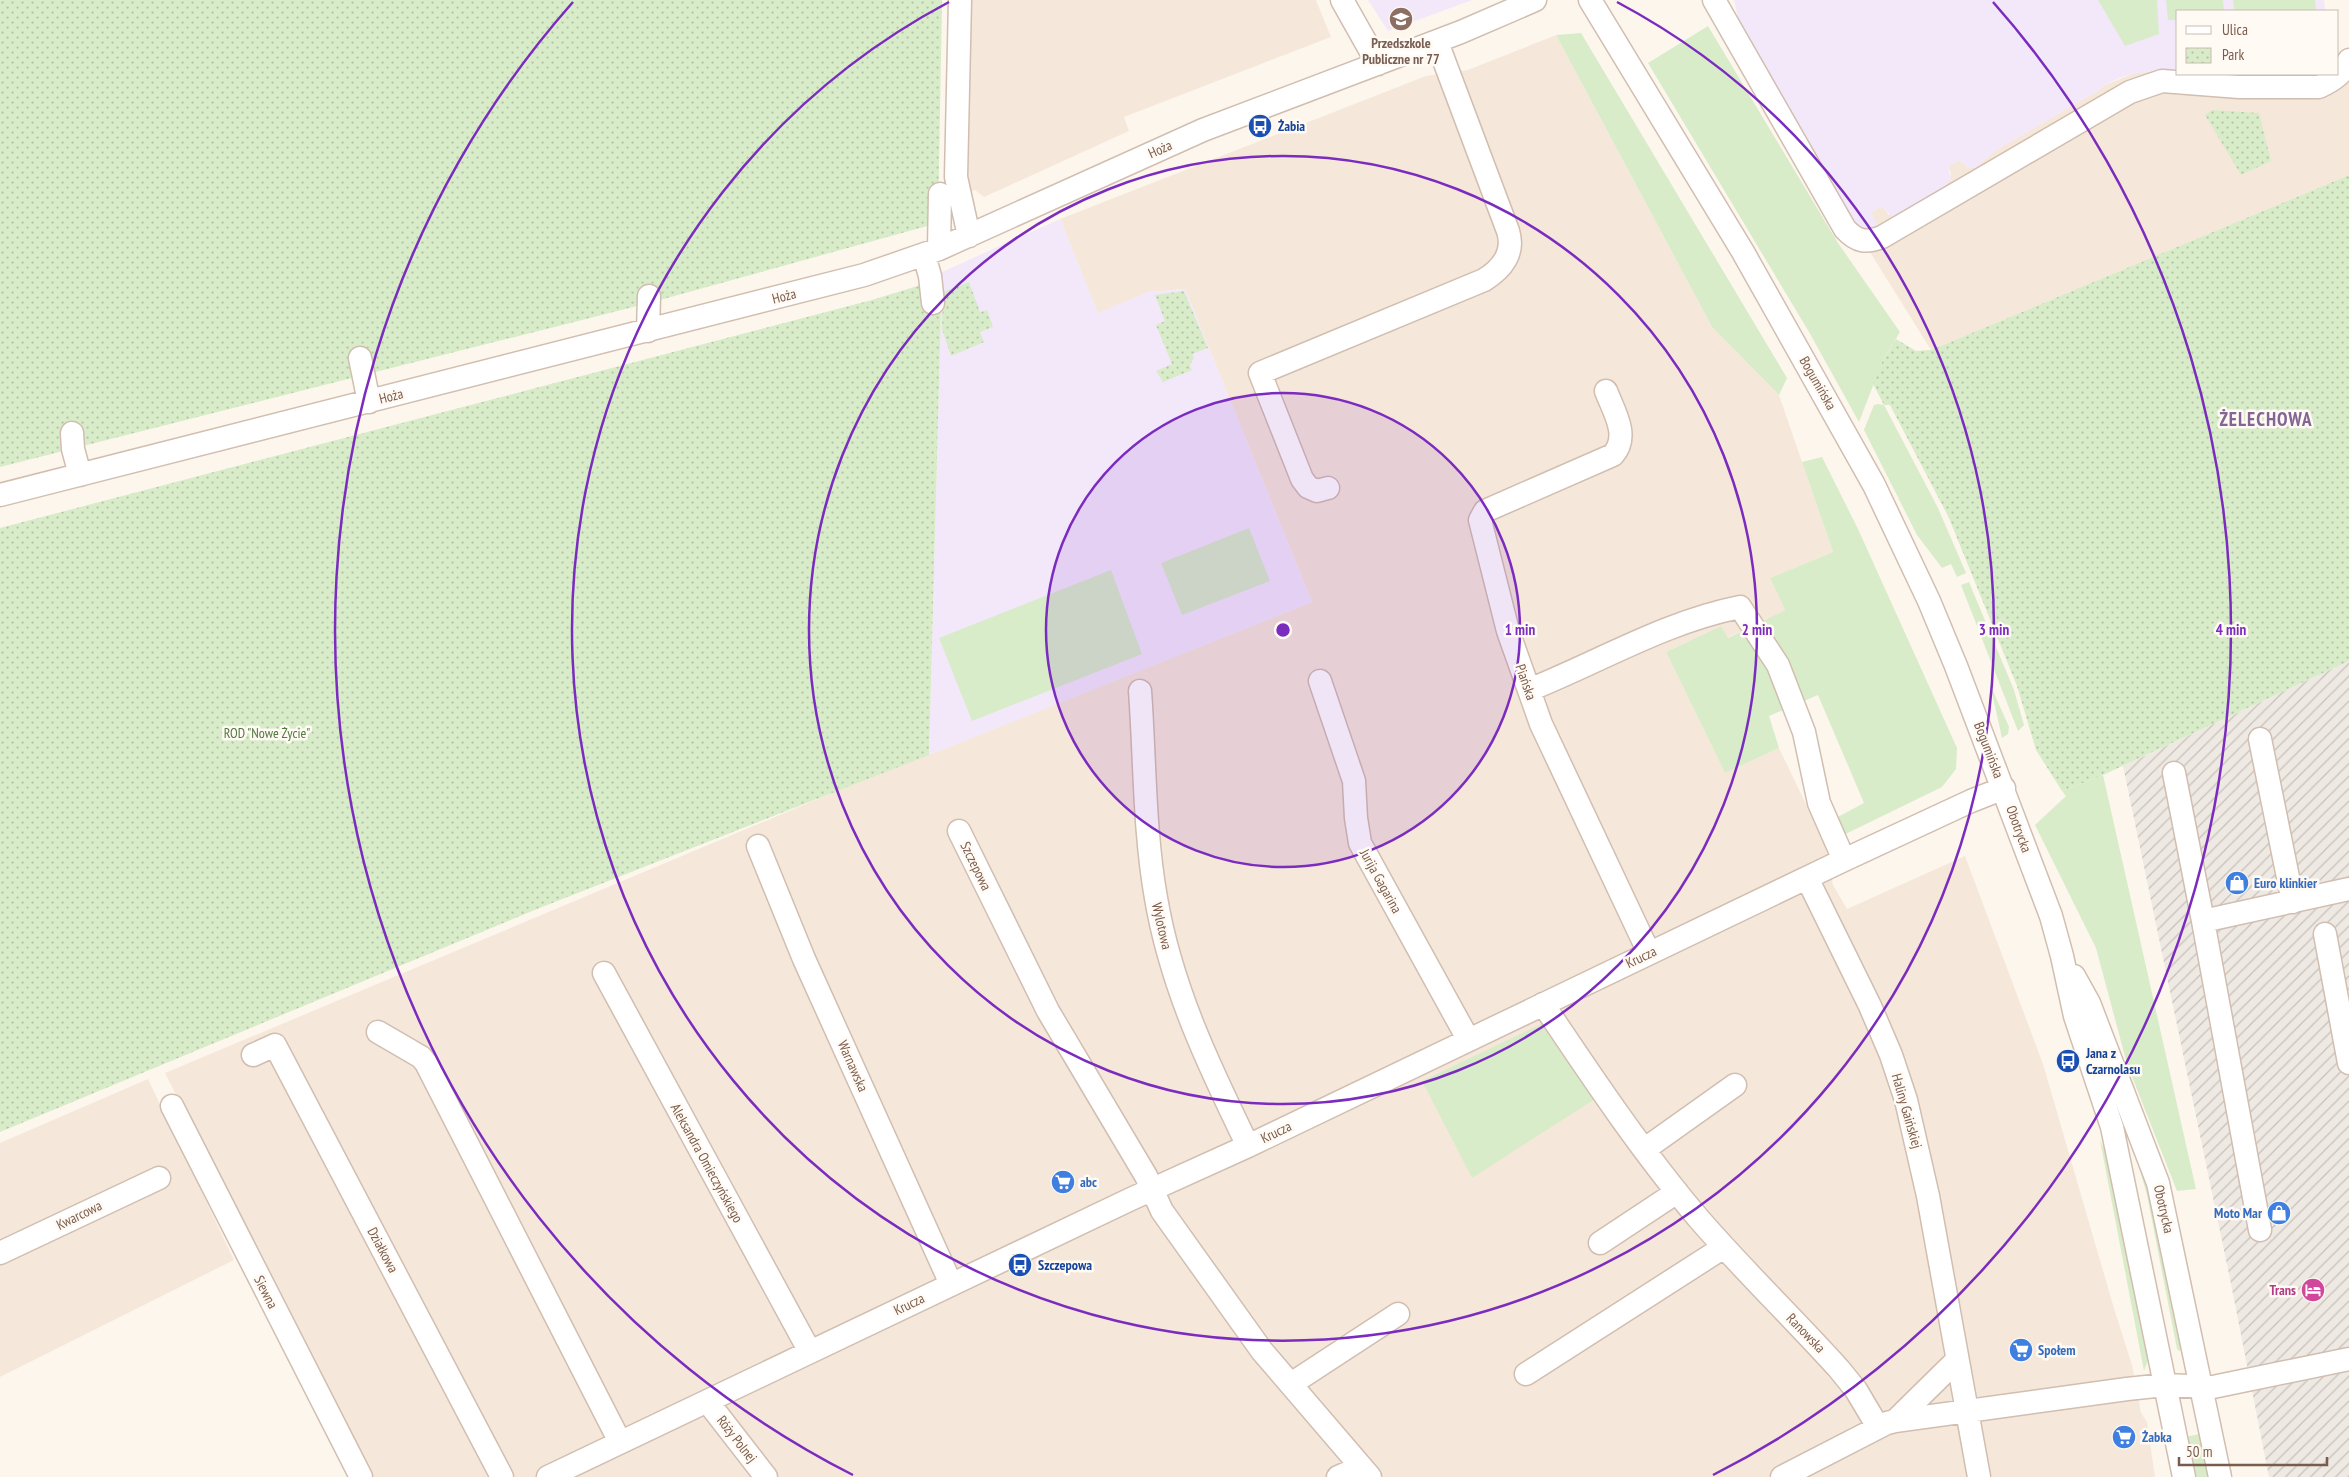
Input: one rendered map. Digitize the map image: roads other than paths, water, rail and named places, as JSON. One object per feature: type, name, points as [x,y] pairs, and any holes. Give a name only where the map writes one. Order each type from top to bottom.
[{"type":"street","points":[[960,0],[956,177],[969,236]]},
{"type":"street","points":[[1342,0],[1378,64]]},
{"type":"street","name":"Hoża","points":[[0,495],[864,275],[932,252],[1197,133],[1437,42],[1535,0]]},
{"type":"street","name":"Bogumińska","points":[[1590,0],[1743,252],[1874,486],[1930,601],[2004,788]]},
{"type":"street","points":[[1714,0],[1845,229],[1851,236],[1868,242],[1882,237],[2130,92],[2149,84],[2162,81],[2239,86],[2319,87],[2331,82],[2339,75]]},
{"type":"street","points":[[1328,488],[1317,491],[1308,487],[1302,479],[1260,373],[1484,280],[1502,266],[1510,250],[1508,231],[1437,42]]},
{"type":"street","points":[[2339,75],[2349,60]]},
{"type":"street","points":[[933,303],[930,276],[940,194]]},
{"type":"street","points":[[648,331],[649,296]]},
{"type":"street","points":[[360,358],[369,402]]},
{"type":"street","name":"Piańska","points":[[1606,391],[1622,436],[1620,447],[1613,455],[1485,511],[1480,520],[1508,631],[1556,760],[1649,953]]},
{"type":"street","points":[[72,434],[73,449],[80,475]]},
{"type":"street","points":[[1529,690],[1692,619],[1740,607],[1778,665],[1804,732],[1818,803],[1844,860]]},
{"type":"street","name":"Jurija Gagarina","points":[[1320,682],[1354,781],[1356,818],[1360,843],[1468,1039]]},
{"type":"street","name":"Wylotowa","points":[[1140,691],[1151,867],[1162,932],[1188,1015],[1248,1146]]},
{"type":"street","points":[[2260,739],[2293,902]]},
{"type":"street","points":[[2174,773],[2260,1230]]},
{"type":"street","name":"Krucza","points":[[548,1477],[951,1284],[1248,1146],[1844,860],[1971,800],[2004,788]]},
{"type":"street","name":"Obotrycka","points":[[2004,788],[2051,916],[2075,1016],[2112,1127],[2184,1477]]},
{"type":"street","name":"Szczepowa","points":[[959,831],[1048,1011],[1152,1190],[1162,1211],[1222,1298],[1262,1350],[1366,1472]]},
{"type":"street","name":"Warnawska","points":[[758,846],[804,959],[951,1284]]},
{"type":"street","name":"Haliny Gaińskiej","points":[[1807,878],[1870,1006],[1902,1086],[1928,1196],[1979,1477]]},
{"type":"street","points":[[2202,921],[2349,889]]},
{"type":"street","points":[[2325,934],[2349,1063]]},
{"type":"street","name":"Obotrycka","points":[[2062,956],[2089,1003],[2158,1182],[2220,1477]]},
{"type":"street","name":"Aleksandra Omieczyńskiego","points":[[604,973],[810,1352]]},
{"type":"street","name":"Ranowska","points":[[1543,1004],[1677,1192],[1724,1247],[1839,1369],[1887,1424]]},
{"type":"street","points":[[378,1032],[426,1062],[620,1442]]},
{"type":"street","name":"Działkowa","points":[[253,1055],[275,1045],[502,1477]]},
{"type":"street","points":[[1645,1149],[1735,1085]]},
{"type":"street","name":"Siewna","points":[[172,1106],[361,1477]]},
{"type":"street","name":"Kwarcowa","points":[[0,1253],[159,1178]]},
{"type":"street","points":[[1600,1243],[1677,1192]]},
{"type":"street","points":[[1526,1374],[1724,1247]]},
{"type":"street","points":[[1291,1384],[1398,1314]]},
{"type":"street","points":[[1887,1424],[1967,1411],[2165,1385],[2225,1385],[2349,1359]]},
{"type":"street","points":[[1782,1477],[1887,1424],[1957,1360]]},
{"type":"street","name":"Róży Polnej","points":[[707,1401],[766,1477]]},
{"type":"street","points":[[1338,1477],[1366,1472]]},
{"type":"place","name":"Przedszkole Publiczne nr 77","points":[[1401,19]]},
{"type":"place","name":"Żabia","points":[[1260,126]]},
{"type":"place","name":"Euro klinkier","points":[[2237,883]]},
{"type":"place","name":"Jana z Czarnolasu","points":[[2068,1061]]},
{"type":"place","name":"abc","points":[[1063,1182]]},
{"type":"place","name":"Moto Mar","points":[[2279,1213]]},
{"type":"place","name":"Szczepowa","points":[[1020,1265]]},
{"type":"place","name":"Trans","points":[[2313,1290]]},
{"type":"place","name":"Społem","points":[[2021,1350]]},
{"type":"place","name":"Żabka","points":[[2124,1437]]},
{"type":"district","name":"ŻELECHOWA","points":[[2266,419]]},
{"type":"park label","name":"ROD \"Nowe Życie\"","points":[[267,733]]}]
